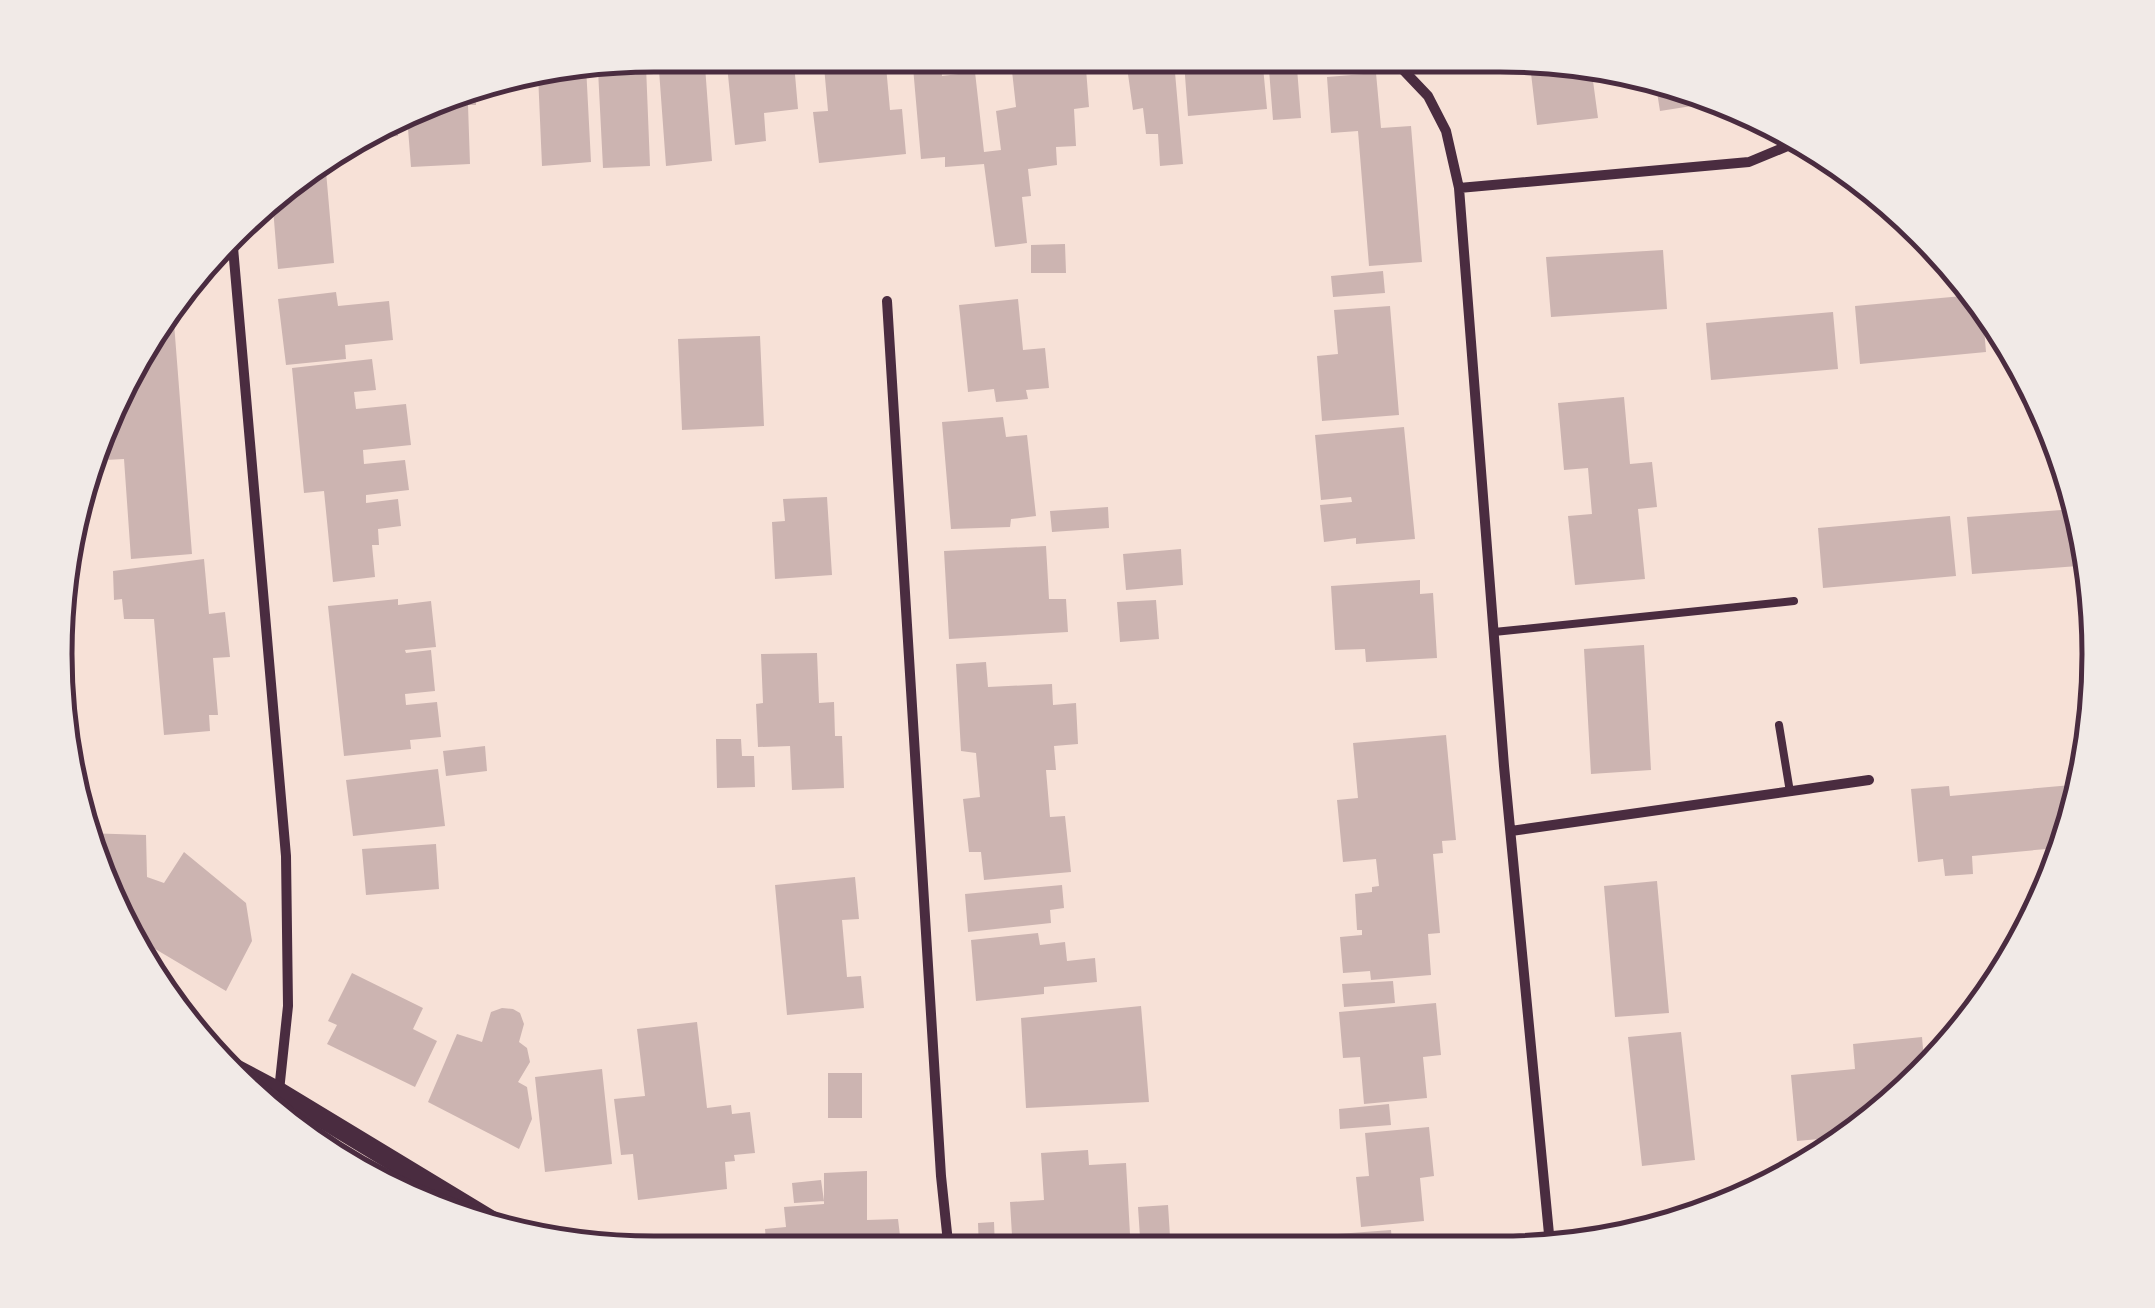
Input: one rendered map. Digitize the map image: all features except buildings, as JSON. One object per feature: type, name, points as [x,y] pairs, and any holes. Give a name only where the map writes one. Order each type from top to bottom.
[{"type":"main road","points":[[262,1083],[463,1204]]},
{"type":"street","points":[[1406,73],[1428,96],[1446,132],[1459,188],[1510,831],[1549,1233]]},
{"type":"street","points":[[1459,188],[1749,162],[1786,147]]},
{"type":"street","points":[[234,253],[286,856],[288,1006],[279,1092]]},
{"type":"street","points":[[887,301],[947,1236]]},
{"type":"street","points":[[1510,831],[1869,780]]},
{"type":"lane","points":[[1494,632],[1794,601]]},
{"type":"lane","points":[[1778,725],[1790,792]]}]
